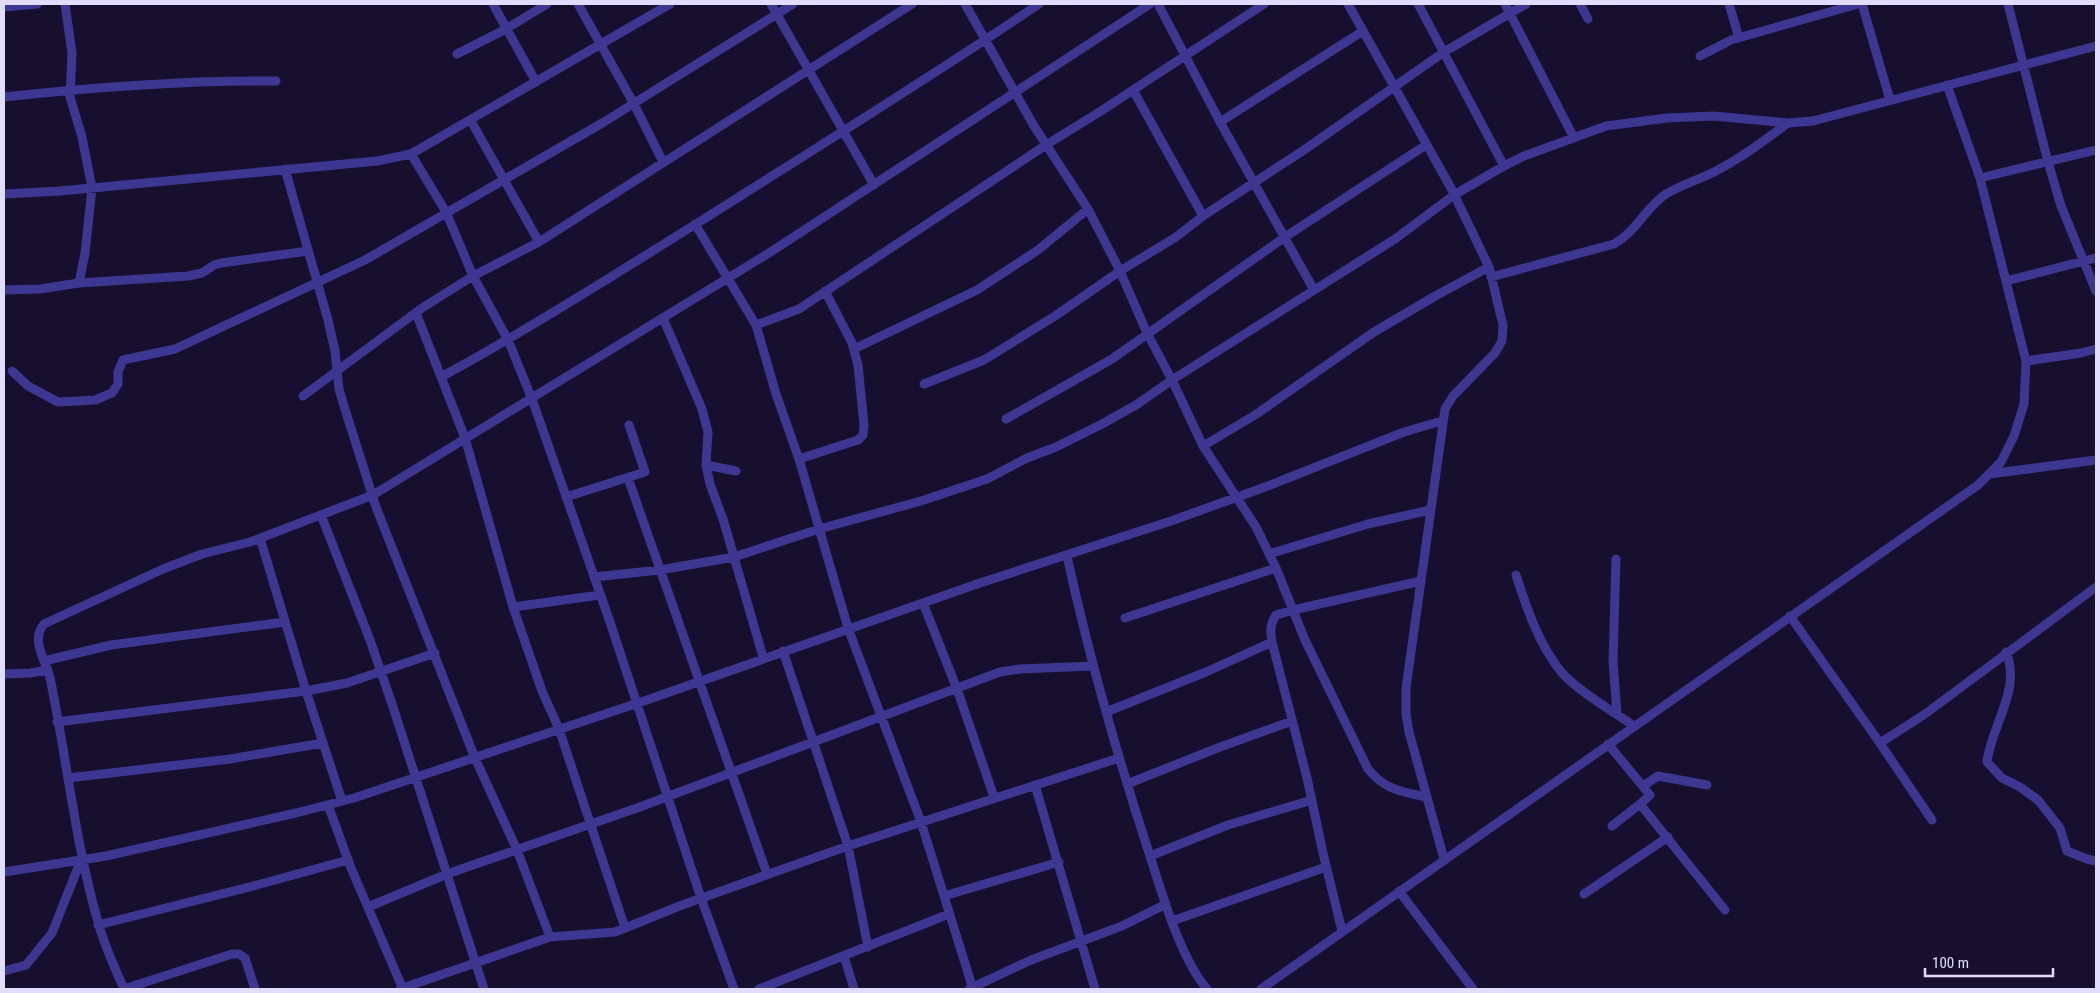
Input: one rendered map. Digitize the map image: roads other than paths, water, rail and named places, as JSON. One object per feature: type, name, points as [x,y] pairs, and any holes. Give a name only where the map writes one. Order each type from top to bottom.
[{"type":"street","points":[[4,7],[38,4]]},
{"type":"street","points":[[65,4],[72,53],[70,97],[82,137],[92,188],[86,253],[80,283]]},
{"type":"street","points":[[493,4],[536,82]]},
{"type":"street","points":[[457,54],[506,29],[547,4]]},
{"type":"street","points":[[578,4],[634,104],[663,162]]},
{"type":"street","points":[[4,194],[92,188],[377,160],[411,154],[471,121],[670,4]]},
{"type":"street","points":[[772,4],[807,70],[844,130],[874,185]]},
{"type":"street","points":[[12,372],[28,386],[58,402],[95,400],[112,393],[118,384],[118,372],[124,360],[175,349],[364,260],[634,104],[793,4]]},
{"type":"street","points":[[302,396],[416,313],[473,276],[539,242],[912,4]]},
{"type":"street","points":[[965,4],[1046,145],[1088,209],[1120,271],[1147,332],[1203,446],[1256,527],[1276,568],[1305,640],[1368,769],[1378,782],[1403,792],[1427,797]]},
{"type":"street","points":[[441,377],[508,340],[696,224],[1039,4]]},
{"type":"street","points":[[255,989],[245,958],[239,954],[232,954],[124,989],[98,925],[81,860],[68,778],[46,665],[38,639],[39,630],[44,624],[163,569],[202,554],[260,538],[373,494],[729,278],[1150,4]]},
{"type":"street","points":[[1158,4],[1220,122],[1314,290]]},
{"type":"street","points":[[756,325],[799,309],[1046,145],[1264,4]]},
{"type":"street","points":[[1348,4],[1454,195],[1489,267],[1503,325],[1502,341],[1495,352],[1453,396],[1445,409],[1406,688],[1406,714],[1444,859]]},
{"type":"street","points":[[1418,4],[1504,166]]},
{"type":"street","points":[[1505,4],[1574,138]]},
{"type":"street","points":[[924,384],[984,360],[1055,316],[1120,271],[1176,237],[1203,216],[1444,52],[1526,4]]},
{"type":"street","points":[[1580,4],[1588,19]]},
{"type":"street","points":[[1729,4],[1739,38]]},
{"type":"street","points":[[1700,56],[1739,38],[1858,4]]},
{"type":"street","points":[[1862,4],[1890,100]]},
{"type":"street","points":[[2008,4],[2061,206],[2096,291]]},
{"type":"street","points":[[1220,122],[1363,31]]},
{"type":"street","points":[[594,577],[660,570],[734,557],[819,529],[921,501],[987,479],[1027,458],[1056,447],[1136,405],[1172,380],[1395,239],[1454,195],[1504,166],[1606,126],[1667,118],[1714,116],[1788,123],[1813,121],[2096,46]]},
{"type":"street","points":[[4,97],[70,90],[220,80],[276,80]]},
{"type":"street","points":[[1261,989],[1978,485],[2001,462],[2014,436],[2024,404],[2026,361],[1980,178],[1947,86]]},
{"type":"street","points":[[1133,90],[1203,216]]},
{"type":"street","points":[[471,121],[539,242]]},
{"type":"street","points":[[1491,276],[1614,244],[1625,238],[1640,223],[1650,208],[1664,195],[1715,172],[1760,144],[1788,123]]},
{"type":"street","points":[[1006,418],[1112,359],[1147,332],[1285,237],[1426,145]]},
{"type":"street","points":[[1980,178],[2096,150]]},
{"type":"street","points":[[411,154],[446,212],[473,276],[508,340],[532,399],[637,703],[701,898],[734,989]]},
{"type":"street","points":[[285,169],[318,283],[335,351],[344,406],[373,494],[476,758],[517,850],[550,937]]},
{"type":"street","points":[[854,349],[977,290],[1038,250],[1088,209]]},
{"type":"street","points":[[696,224],[756,325],[776,394],[799,459],[848,628],[922,822],[971,989],[1032,960],[1122,926],[1166,904]]},
{"type":"street","points":[[4,290],[40,289],[80,283],[188,276],[202,273],[220,263],[308,251]]},
{"type":"street","points":[[2006,281],[2096,258]]},
{"type":"street","points":[[1203,446],[1255,415],[1374,332],[1437,294],[1489,267]]},
{"type":"street","points":[[799,459],[858,440],[863,435],[864,425],[858,365],[854,349],[846,327],[825,291]]},
{"type":"street","points":[[416,313],[465,438],[513,607],[542,691],[560,728],[625,928]]},
{"type":"street","points":[[663,318],[702,409],[708,432],[706,465],[710,484],[734,557],[763,657]]},
{"type":"street","points":[[2026,361],[2096,349]]},
{"type":"street","points":[[4,872],[81,860],[197,836],[328,805],[416,778],[637,703],[763,657],[1236,498],[1404,432],[1442,421]]},
{"type":"street","points":[[566,497],[645,472],[629,425]]},
{"type":"street","points":[[1989,474],[2096,460]]},
{"type":"street","points":[[706,465],[736,471]]},
{"type":"street","points":[[628,478],[700,680],[731,774],[768,874]]},
{"type":"street","points":[[1269,554],[1368,524],[1430,510]]},
{"type":"street","points":[[321,515],[381,672],[484,989]]},
{"type":"street","points":[[260,538],[284,622],[342,801]]},
{"type":"street","points":[[1067,556],[1093,666],[1119,758],[1150,856],[1172,921],[1201,982],[1207,989]]},
{"type":"street","points":[[1616,559],[1613,661],[1617,714]]},
{"type":"street","points":[[1126,618],[1276,568]]},
{"type":"street","points":[[1516,575],[1539,638],[1563,674],[1634,726]]},
{"type":"street","points":[[1342,931],[1312,800],[1272,642],[1270,632],[1272,622],[1276,615],[1293,610],[1421,581]]},
{"type":"street","points":[[1880,743],[1925,714],[2096,587]]},
{"type":"street","points":[[513,607],[600,594]]},
{"type":"street","points":[[923,603],[957,689],[994,797]]},
{"type":"street","points":[[1790,616],[1932,820]]},
{"type":"street","points":[[4,674],[30,673],[46,665],[111,645],[284,622]]},
{"type":"street","points":[[1106,712],[1206,672],[1272,642]]},
{"type":"street","points":[[784,650],[848,846],[868,947]]},
{"type":"street","points":[[2006,652],[2010,660],[2010,686],[2004,712],[1996,727],[1989,748],[1987,762],[2002,778],[2020,787],[2038,800],[2060,828],[2067,851],[2082,858],[2096,861]]},
{"type":"street","points":[[57,722],[306,691],[347,683],[435,653]]},
{"type":"street","points":[[368,906],[447,874],[591,825],[731,774],[1000,672],[1020,669],[1093,666]]},
{"type":"street","points":[[1127,784],[1292,721]]},
{"type":"street","points":[[68,778],[192,764],[323,743]]},
{"type":"street","points":[[1608,744],[1650,795],[1612,826]]},
{"type":"street","points":[[328,805],[348,860],[401,989],[550,937],[586,936],[615,932],[701,898],[848,846],[994,797],[1119,758]]},
{"type":"street","points":[[1643,786],[1658,776],[1707,785]]},
{"type":"street","points":[[1035,784],[1095,989]]},
{"type":"street","points":[[1150,856],[1228,825],[1312,800]]},
{"type":"street","points":[[1640,804],[1724,910]]},
{"type":"street","points":[[1584,894],[1668,837]]},
{"type":"street","points":[[4,971],[26,965],[52,933],[81,860]]},
{"type":"street","points":[[98,925],[248,888],[348,860]]},
{"type":"street","points":[[944,896],[1059,862]]},
{"type":"street","points":[[1172,921],[1326,867]]},
{"type":"street","points":[[1399,891],[1473,989]]},
{"type":"street","points":[[759,989],[949,914]]},
{"type":"street","points":[[844,956],[854,989]]}]
